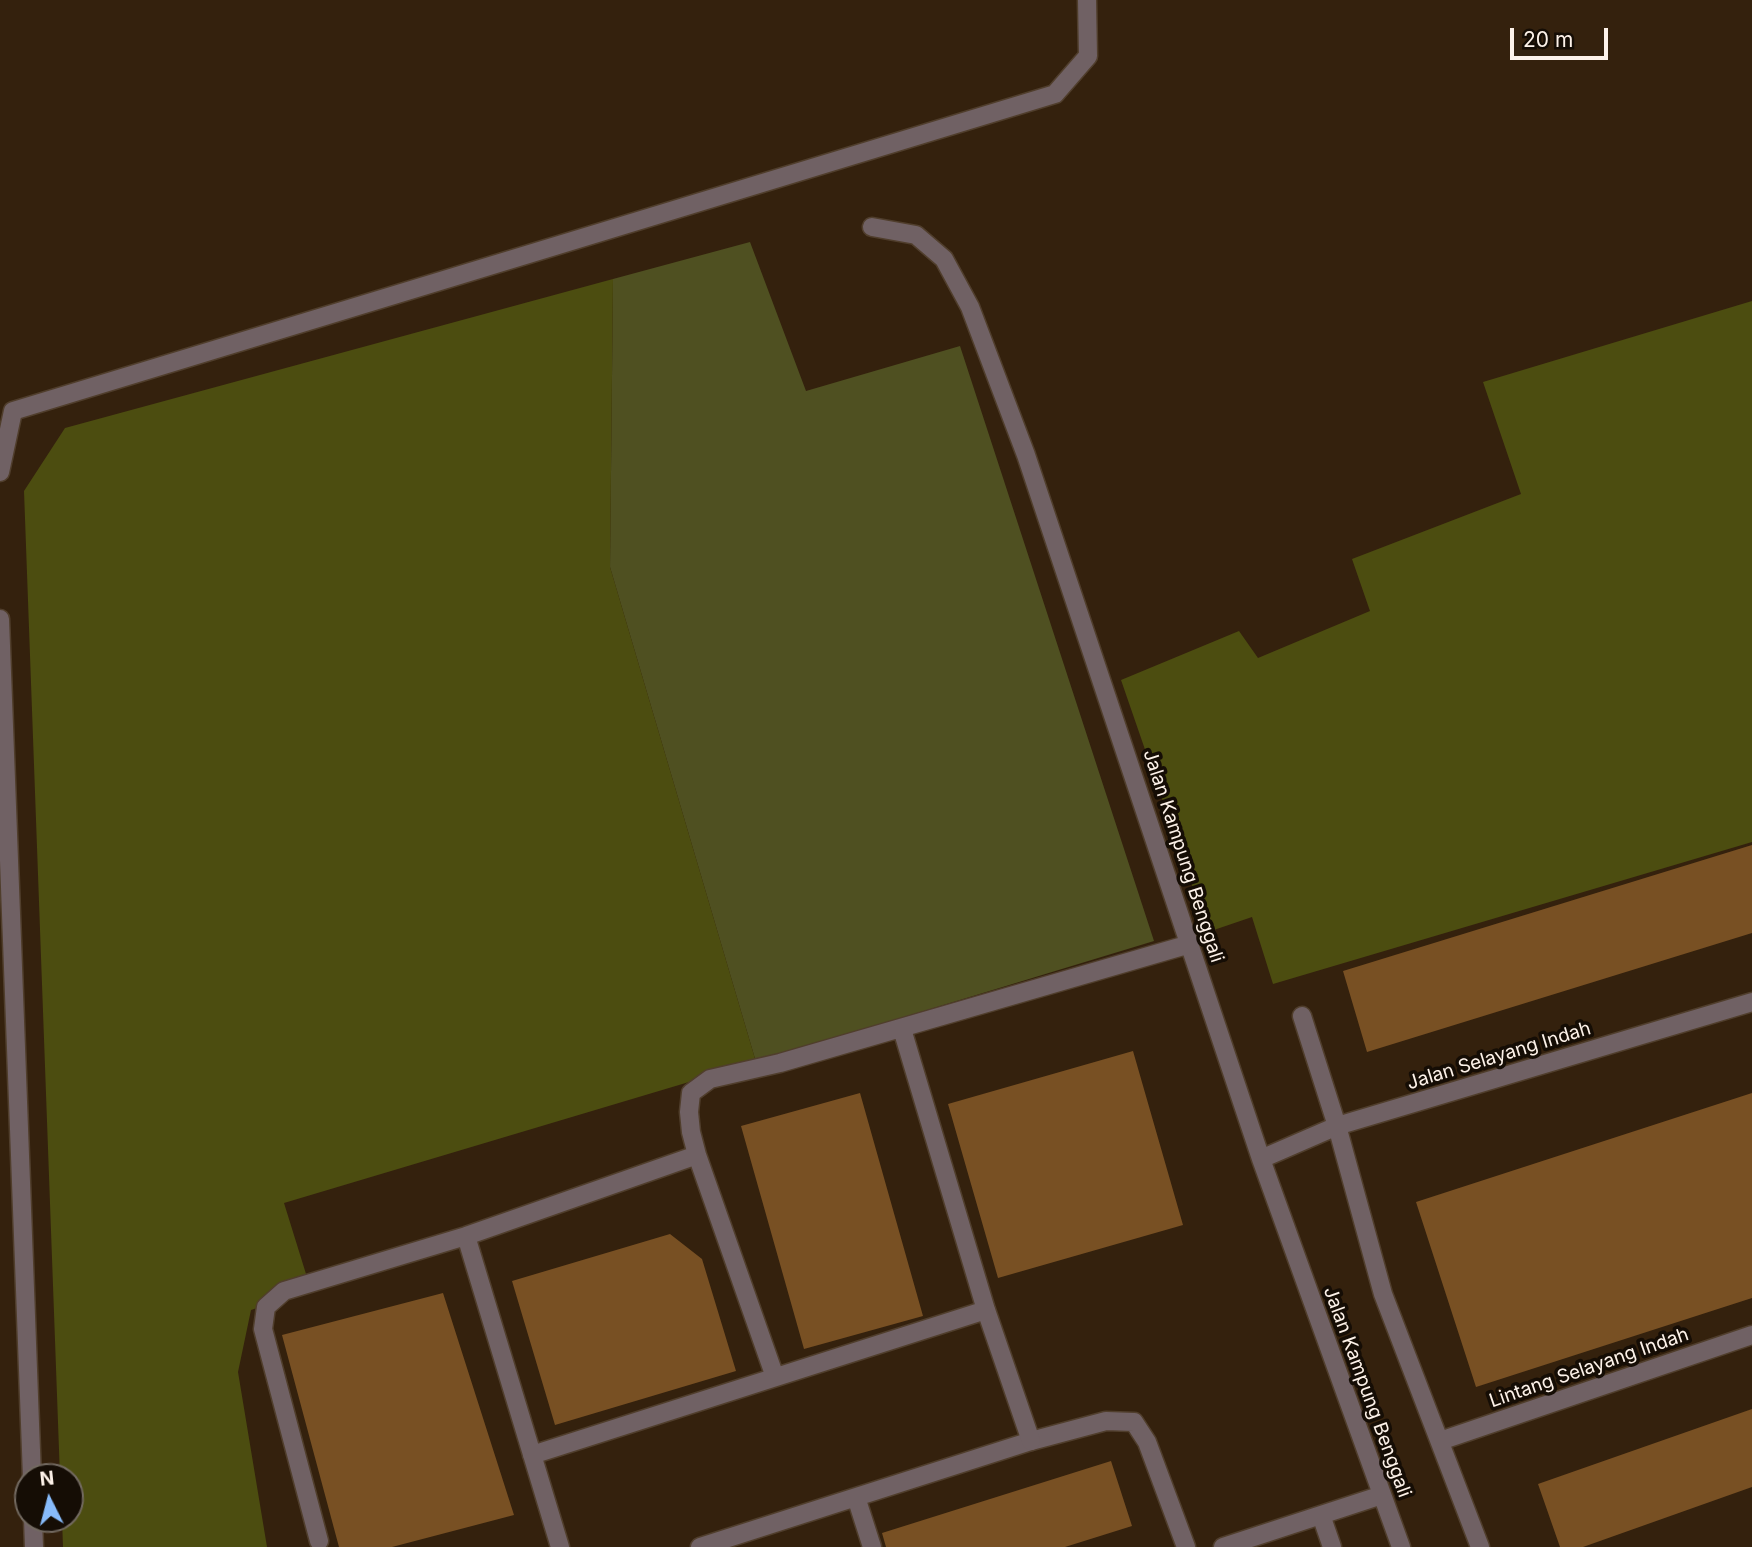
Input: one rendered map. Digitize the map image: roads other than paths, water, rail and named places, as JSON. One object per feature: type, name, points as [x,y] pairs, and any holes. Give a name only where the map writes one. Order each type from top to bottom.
[{"type":"street","points":[[0,472],[13,411],[1055,94],[1088,56],[1087,0]]},
{"type":"street","name":"Jalan Kampung Benggali","points":[[872,227],[916,235],[944,258],[970,307],[1027,455],[1261,1158],[1401,1547]]},
{"type":"street","points":[[0,619],[31,1463]]},
{"type":"street","points":[[775,1377],[697,1155],[689,1112],[691,1093],[710,1079],[780,1063],[902,1029],[1190,944]]},
{"type":"street","name":"Jalan Selayang Indah","points":[[1261,1158],[1337,1126],[1752,1003]]},
{"type":"street","points":[[1302,1016],[1337,1126],[1383,1294],[1480,1547]]},
{"type":"street","points":[[902,1029],[986,1310],[1031,1441]]},
{"type":"street","points":[[319,1541],[263,1329],[266,1307],[284,1291],[466,1236],[697,1155]]},
{"type":"street","points":[[466,1236],[560,1547]]},
{"type":"street","points":[[532,1455],[986,1310]]},
{"type":"street","name":"Lintang Selayang Indah","points":[[1440,1441],[1752,1335]]},
{"type":"street","points":[[700,1547],[1031,1441],[1106,1421],[1134,1422],[1147,1442],[1186,1547]]},
{"type":"street","points":[[1223,1547],[1382,1495]]},
{"type":"street","points":[[856,1497],[872,1547]]},
{"type":"street","points":[[1321,1515],[1332,1547]]}]
